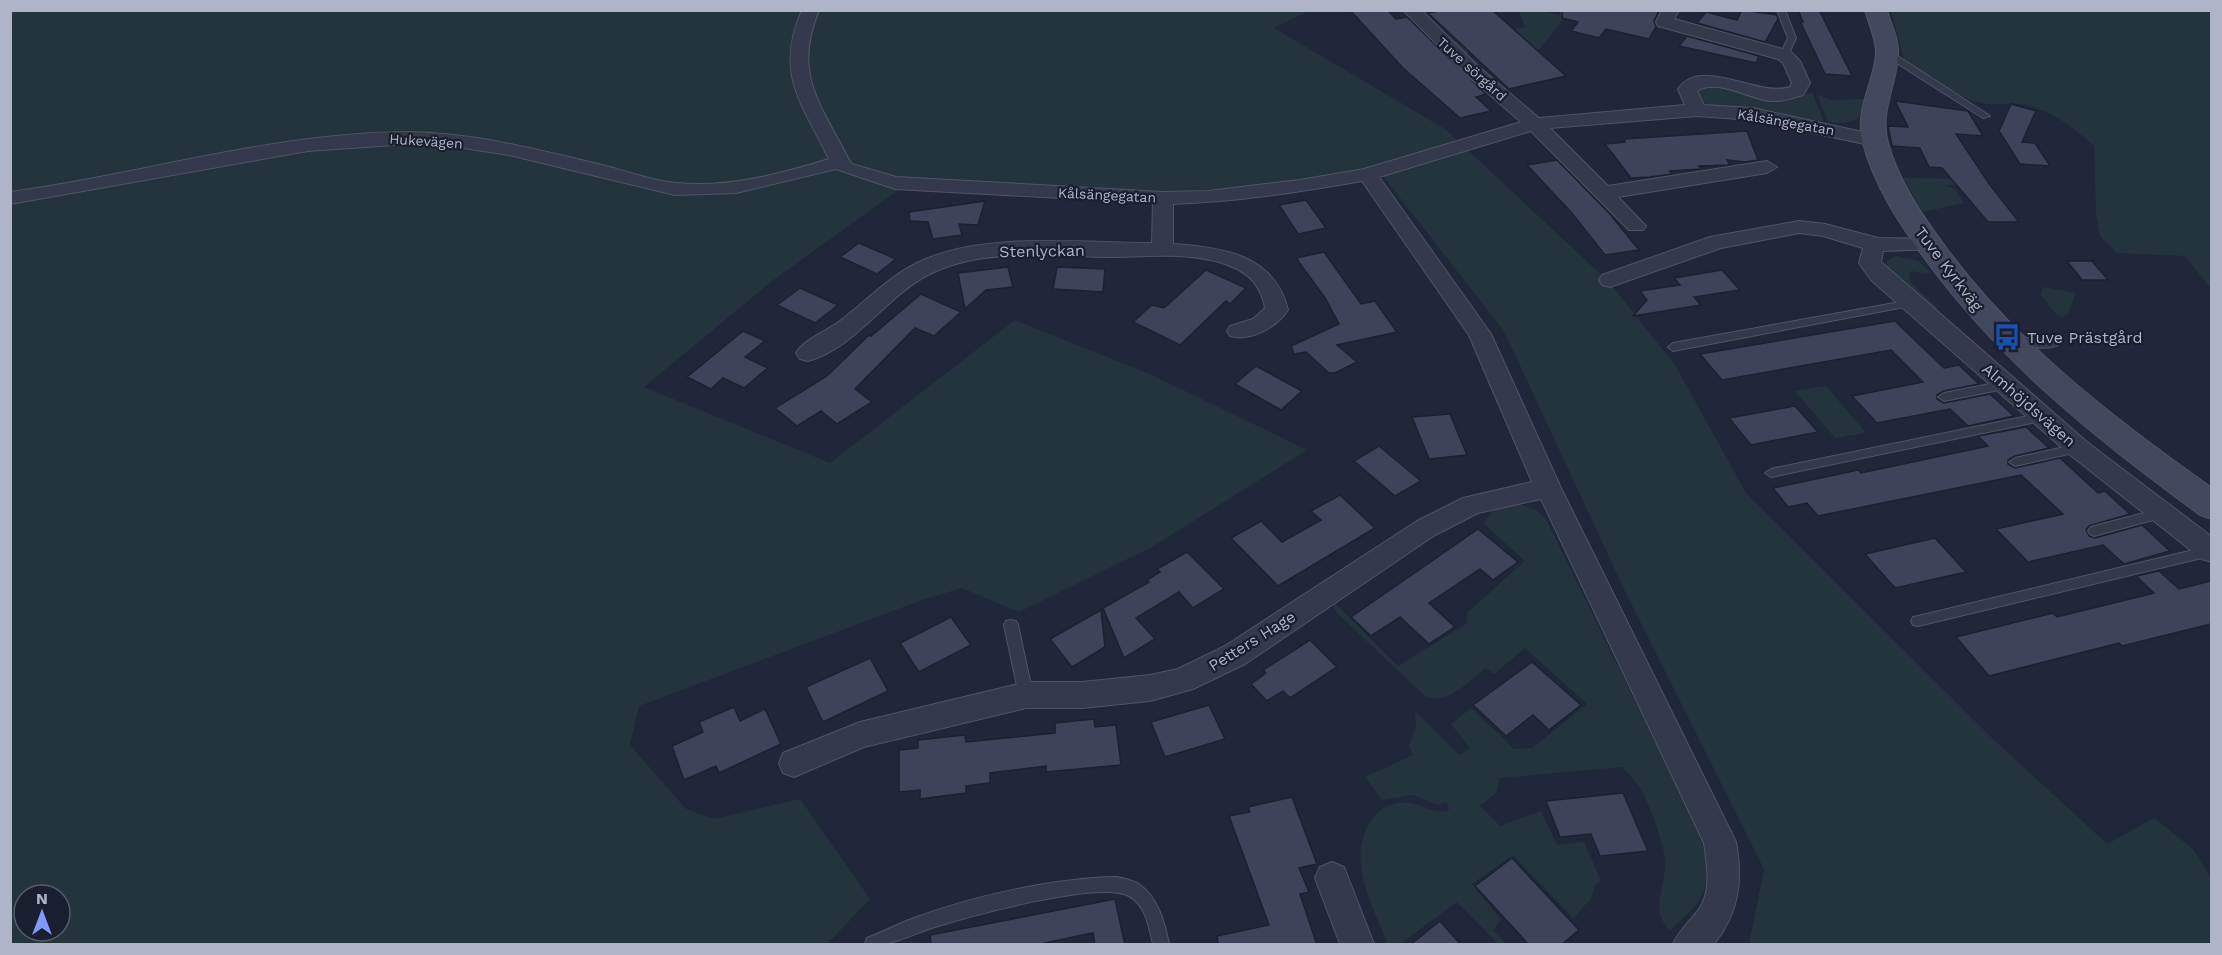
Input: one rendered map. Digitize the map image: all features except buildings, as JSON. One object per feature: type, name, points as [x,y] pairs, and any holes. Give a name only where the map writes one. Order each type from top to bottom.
[{"type":"street","points":[[811,10],[796,43],[798,71],[813,112],[840,162]]},
{"type":"street","name":"Tuve sörgård","points":[[1412,10],[1473,71],[1535,124]]},
{"type":"street","points":[[1671,10],[1664,22],[1784,55]]},
{"type":"street","name":"Tuve Kyrkväg","points":[[1876,10],[1887,53],[1870,118],[1874,140],[1901,204],[1963,291],[2007,338],[2130,447],[2211,506]]},
{"type":"street","name":"Kålsängegatan","points":[[1697,110],[1687,89],[1699,82],[1714,82],[1779,96],[1797,91],[1801,82],[1791,61],[1784,55]]},
{"type":"street","name":"Kålsängegatan","points":[[840,162],[860,174],[895,183],[1163,198],[1220,196],[1367,174],[1535,124],[1697,110],[1753,114],[1874,140]]},
{"type":"street","points":[[1535,124],[1636,226]]},
{"type":"street","name":"Hukevägen","points":[[10,198],[60,193],[304,144],[369,139],[412,138],[477,145],[549,159],[675,189],[731,187],[840,162]]},
{"type":"street","points":[[1603,193],[1767,167]]},
{"type":"street","points":[[1367,174],[1480,333],[1548,488],[1720,842],[1726,871],[1720,910],[1703,933],[1690,945]]},
{"type":"street","points":[[1162,251],[1163,198]]},
{"type":"street","points":[[1610,280],[1717,242],[1799,227],[1825,230],[1877,245],[1929,244]]},
{"type":"street","name":"Almhöjdsvägen","points":[[1877,245],[1871,252],[1870,263],[1879,275],[2078,448],[2160,514],[2211,551]]},
{"type":"street","name":"Stenlyckan","points":[[808,353],[839,334],[913,274],[942,262],[1000,250],[1162,251],[1217,256],[1238,262],[1257,273],[1269,284],[1274,294],[1277,310],[1261,324],[1238,331]]},
{"type":"street","name":"Petters Hage","points":[[794,763],[860,735],[1026,695],[1082,695],[1149,688],[1183,680],[1227,660],[1426,528],[1472,505],[1548,488]]},
{"type":"street","points":[[1332,878],[1357,945]]},
{"type":"lane","points":[[1781,10],[1792,38],[1784,55]]},
{"type":"lane","points":[[1887,53],[1986,116]]},
{"type":"lane","points":[[1673,346],[1911,303]]},
{"type":"lane","points":[[2007,338],[2031,343],[2056,343]]},
{"type":"lane","points":[[1944,397],[2005,385]]},
{"type":"lane","points":[[1772,473],[2042,417]]},
{"type":"lane","points":[[2015,462],[2078,448]]},
{"type":"lane","points":[[2094,531],[2160,514]]},
{"type":"lane","points":[[1918,621],[2211,551]]},
{"type":"lane","points":[[1011,626],[1026,695]]},
{"type":"lane","points":[[873,945],[918,924],[1019,897],[1110,883],[1132,888],[1143,896],[1153,914],[1161,945]]},
{"type":"shaded area","points":[[10,11],[1309,11],[1274,28],[1445,129],[1609,282],[1675,365],[1746,493],[1992,738],[2107,844],[2154,818],[2193,849],[2211,878],[2211,944],[1749,944],[1764,869],[1624,589],[1504,331],[1375,166],[1281,184],[1173,192],[915,178],[772,281],[644,387],[830,463],[1015,320],[1152,375],[1307,450],[1152,547],[1019,612],[962,588],[925,599],[639,706],[630,745],[686,809],[714,819],[800,799],[870,899],[827,944],[11,944]]},
{"type":"shaded area","points":[[1519,11],[1542,11],[1559,15],[1562,11],[1570,11],[1538,51],[1510,51],[1533,46],[1519,34],[1499,37],[1466,54],[1453,41],[1525,27]]},
{"type":"shaded area","points":[[1891,11],[2211,11],[2211,289],[2185,256],[2117,253],[2100,236],[2096,214],[2094,146],[2069,125],[2040,109],[2019,104],[1991,104],[1972,100],[1942,86],[1905,63]]},
{"type":"shaded area","points":[[1714,85],[1779,100],[1796,98],[1812,92],[1824,122],[1757,110],[1713,106],[1700,100],[1695,90]]},
{"type":"shaded area","points":[[1817,94],[1831,100],[1867,99],[1858,119],[1844,123],[1828,122]]},
{"type":"shaded area","points":[[1903,178],[1969,179],[1957,185],[1945,185],[1955,189],[1964,203],[1923,212]]},
{"type":"shaded area","points":[[1896,256],[1919,261],[1930,272],[1926,274],[1912,271],[1909,274],[1911,283],[1938,308],[1928,310],[1887,271],[1887,261]]},
{"type":"shaded area","points":[[2043,287],[2076,293],[2068,314],[2062,317],[2055,313],[2041,295]]},
{"type":"shaded area","points":[[1826,386],[1866,433],[1835,438],[1795,391]]},
{"type":"shaded area","points":[[1519,504],[1536,510],[1546,519],[1698,830],[1706,862],[1705,886],[1694,907],[1670,930],[1664,923],[1659,906],[1665,868],[1662,844],[1643,794],[1636,782],[1622,767],[1500,778],[1496,793],[1480,806],[1500,826],[1541,811],[1557,845],[1584,842],[1601,881],[1596,884],[1590,900],[1573,918],[1513,855],[1472,884],[1501,920],[1493,930],[1506,944],[1498,944],[1457,902],[1400,944],[1388,944],[1364,881],[1361,849],[1365,833],[1376,814],[1394,804],[1409,803],[1441,812],[1449,810],[1447,802],[1438,805],[1413,795],[1382,800],[1365,777],[1413,755],[1409,746],[1416,726],[1415,711],[1459,755],[1470,748],[1451,724],[1471,708],[1514,749],[1532,748],[1587,704],[1525,648],[1494,674],[1486,668],[1450,695],[1442,698],[1425,696],[1337,613],[1334,606],[1335,603],[1398,666],[1466,624],[1468,612],[1525,561],[1483,523],[1496,507]]},
{"type":"place","name":"Tuve Prästgård","points":[[2007,337]]}]
